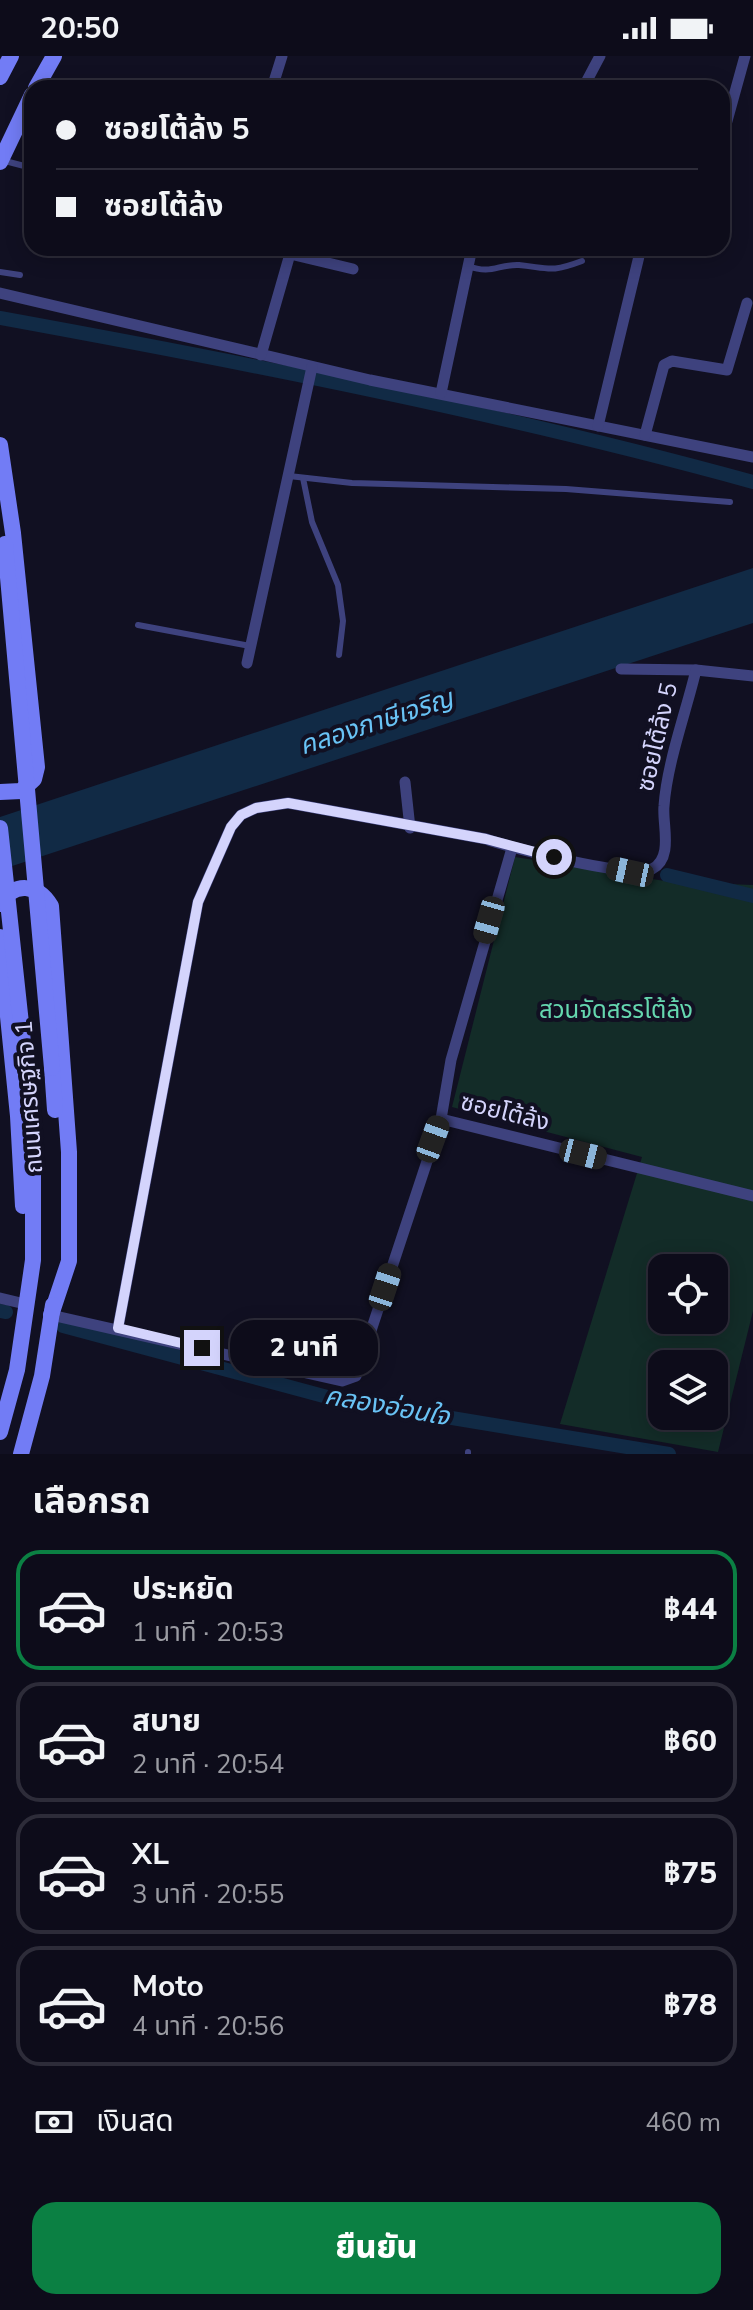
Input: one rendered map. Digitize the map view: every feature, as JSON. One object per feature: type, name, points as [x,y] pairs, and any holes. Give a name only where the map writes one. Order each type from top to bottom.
[{"type":"main road","points":[[0,77],[11,56]]},
{"type":"main road","points":[[40,80],[54,56]]},
{"type":"main road","points":[[0,161],[24,112]]},
{"type":"main road","points":[[0,445],[13,533],[37,767],[34,779],[21,791],[0,792]]},
{"type":"main road","name":"ถนนเศรษฐกิจ 1","points":[[0,494],[59,1160],[59,1262],[42,1376],[21,1454]]},
{"type":"main road","name":"ถนนเศรษฐกิจ 1","points":[[0,828],[33,1161],[33,1260],[17,1370],[0,1432]]},
{"type":"main road","points":[[0,904],[6,894],[24,887],[39,891],[51,906],[69,1152],[69,1261],[51,1315]]},
{"type":"main road","points":[[0,937],[18,1116],[26,1299]]},
{"type":"street","points":[[274,80],[282,56]]},
{"type":"street","points":[[587,80],[600,56]]},
{"type":"street","points":[[730,110],[745,56]]},
{"type":"street","points":[[261,355],[289,256]]},
{"type":"street","points":[[298,256],[353,269]]},
{"type":"street","points":[[441,393],[470,256]]},
{"type":"street","points":[[598,426],[639,256]]},
{"type":"street","points":[[0,293],[312,367],[753,457]]},
{"type":"street","points":[[645,435],[664,365],[672,361],[727,370],[747,303]]},
{"type":"street","points":[[247,663],[312,367]]},
{"type":"street","points":[[621,669],[696,670]]},
{"type":"street","name":"ซอยโต้ล้ง 5","points":[[118,1328],[198,902],[231,827],[241,815],[256,808],[288,803],[410,828],[486,839],[512,848],[630,872],[652,869],[659,864],[665,844],[663,807],[696,670],[753,676]]},
{"type":"street","points":[[405,782],[410,828]]},
{"type":"street","points":[[441,1119],[451,1060],[512,848]]},
{"type":"street","name":"ซอยโต้ล้ง","points":[[51,1315],[342,1381],[356,1376],[441,1119],[753,1196]]},
{"type":"street","points":[[0,1298],[26,1299]]},
{"type":"lane","points":[[0,161],[24,166]]},
{"type":"lane","points":[[468,266],[487,272],[519,265],[548,271],[582,261]]},
{"type":"lane","points":[[0,272],[20,275]]},
{"type":"lane","points":[[289,476],[352,483],[566,489],[730,502]]},
{"type":"lane","points":[[303,478],[312,522],[338,585],[343,621],[339,655]]},
{"type":"lane","points":[[138,625],[250,646]]},
{"type":"green space","name":"สวนจัดสรรโต้ล้ง","points":[[515,857],[671,882],[753,885],[753,1311],[728,1412],[728,1350],[648,1350],[648,1430],[723,1430],[718,1452],[560,1424],[642,1157],[452,1107]]},
{"type":"water","name":"คลองภาษีเจริญ","points":[[753,568],[753,623],[0,870],[0,817]]},
{"type":"waterway","points":[[0,318],[189,353],[473,412],[753,482]]},
{"type":"waterway","points":[[667,875],[753,896]]},
{"type":"waterway","name":"คลองอ่อนใจ","points":[[0,1311],[6,1312]]},
{"type":"waterway","name":"คลองอ่อนใจ","points":[[63,1326],[331,1398],[669,1454]]},
{"type":"route","points":[[202,1348],[118,1328],[198,902],[231,827],[241,815],[256,808],[288,803],[410,828],[486,839],[554,857]]}]
